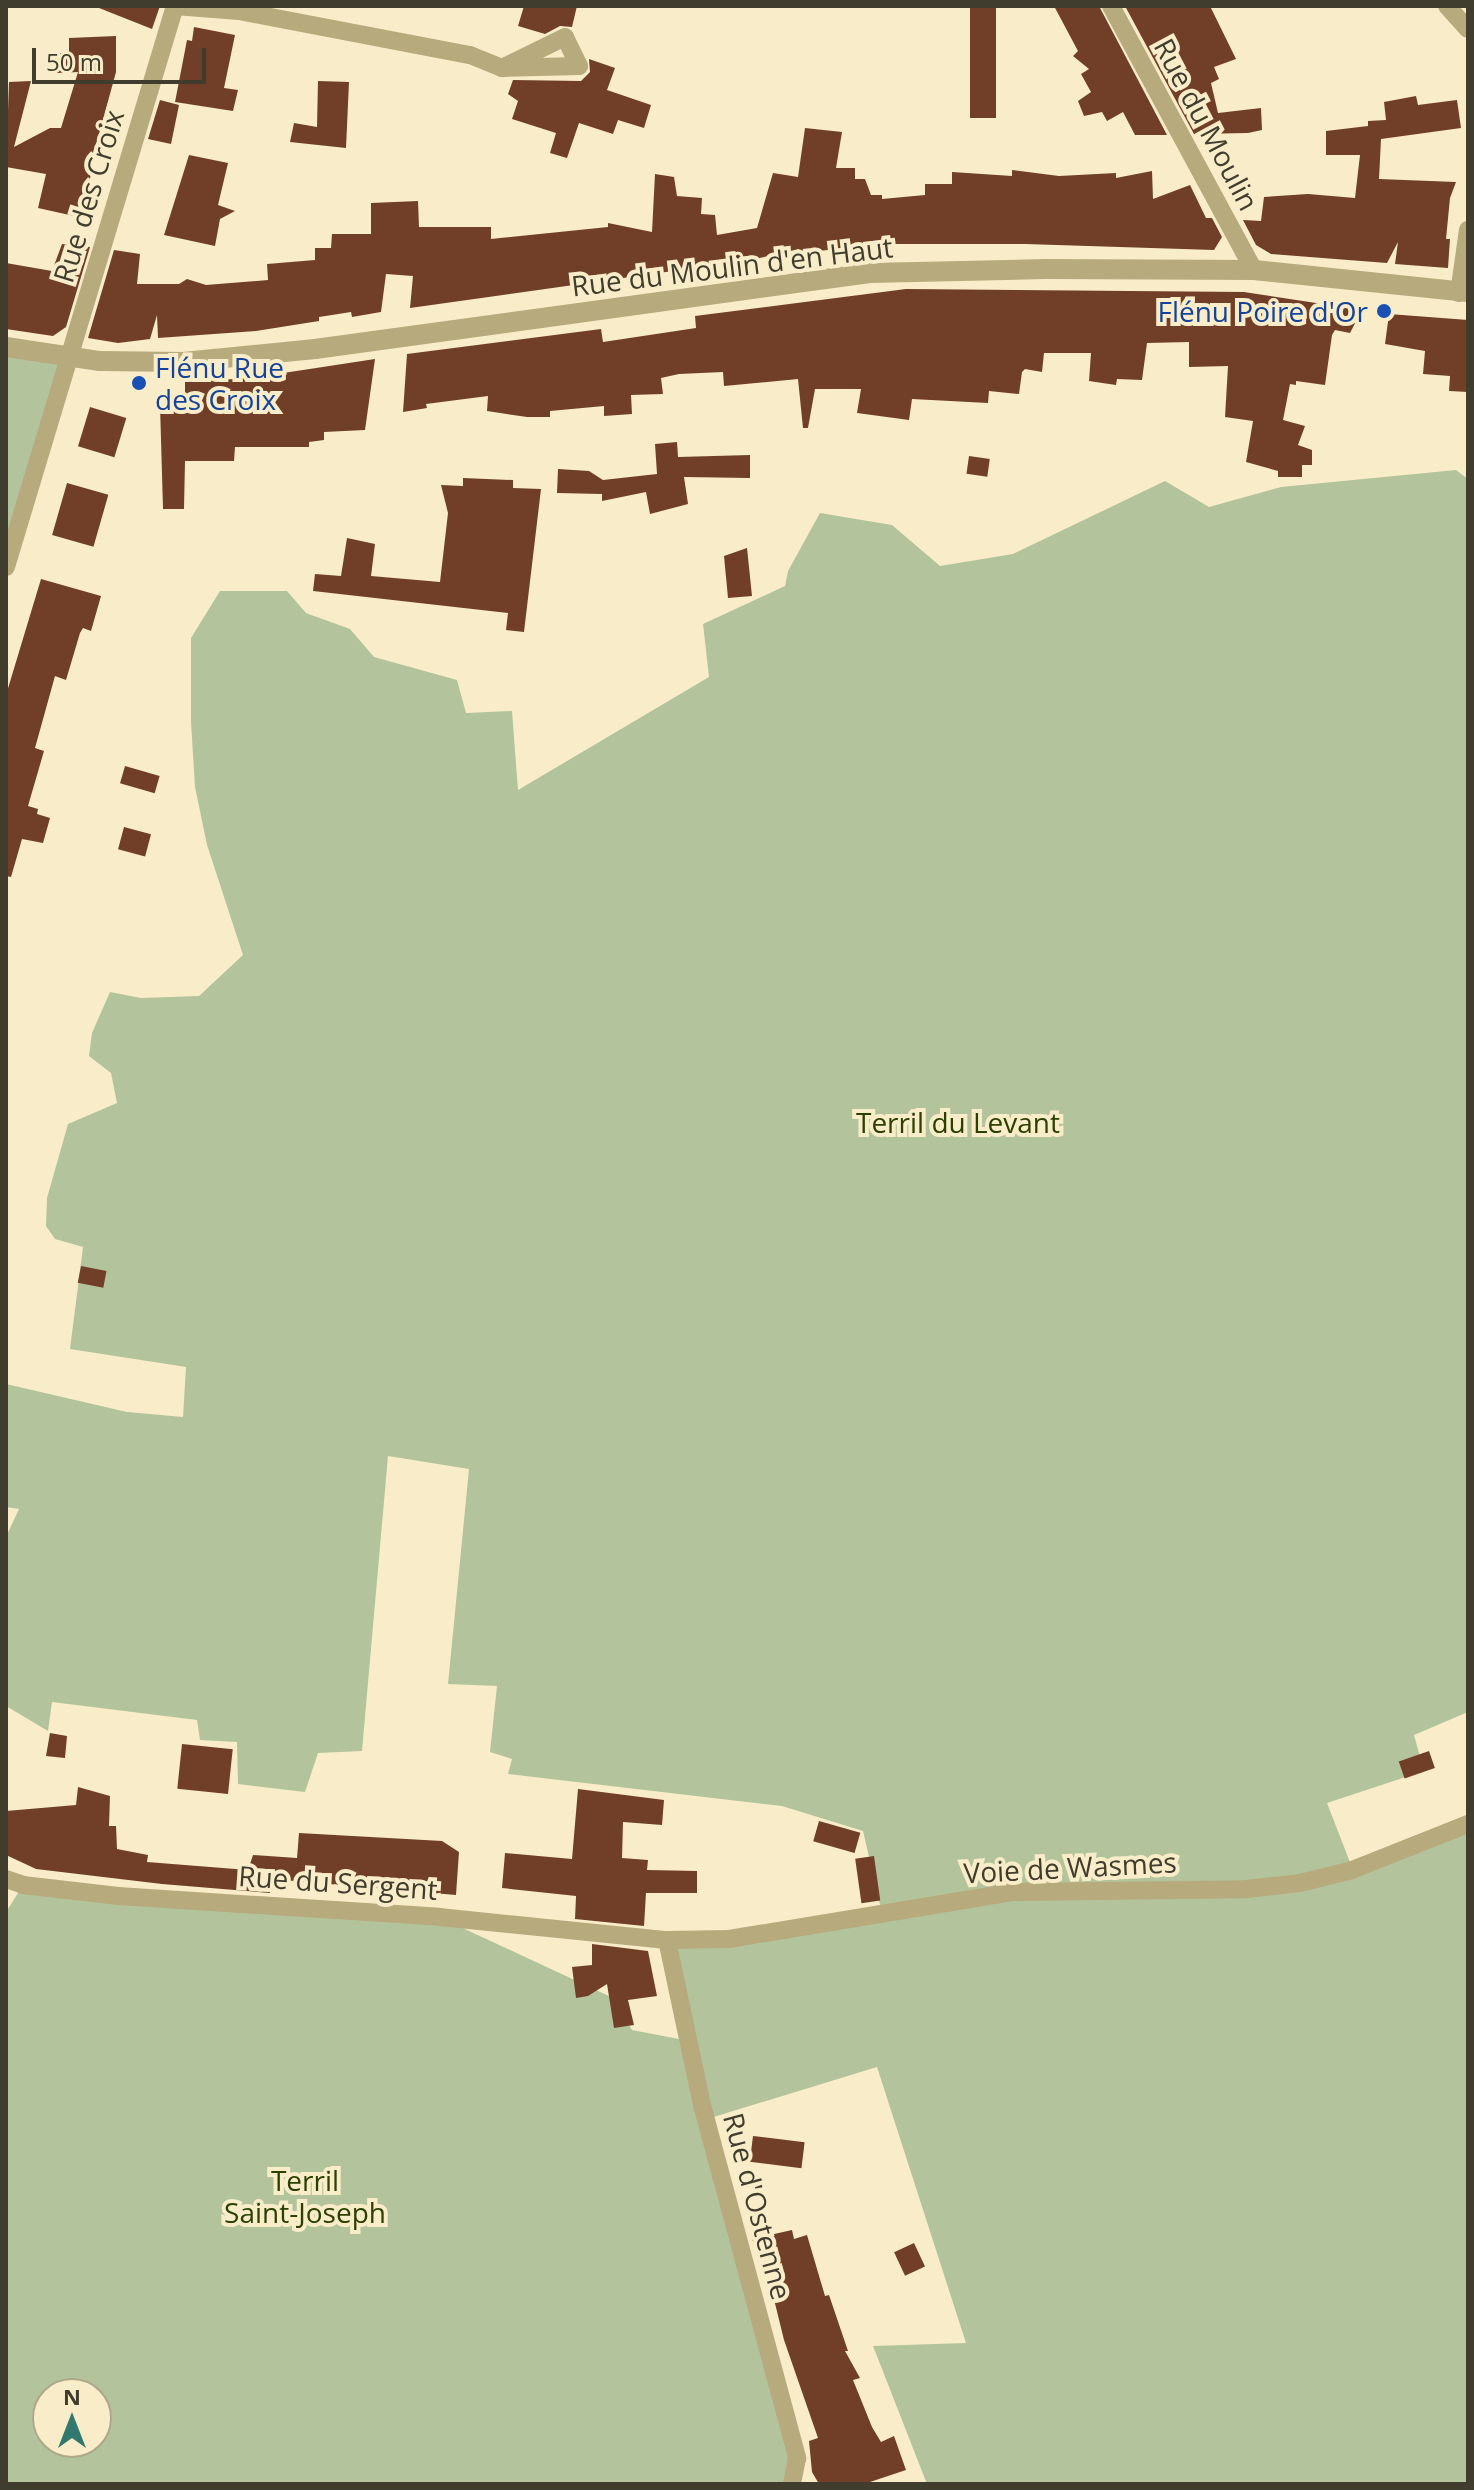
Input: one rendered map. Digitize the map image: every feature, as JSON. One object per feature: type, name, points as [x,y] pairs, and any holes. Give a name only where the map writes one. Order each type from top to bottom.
[{"type":"street","points":[[175,6],[254,14],[470,55],[502,68]]},
{"type":"street","name":"Rue des Croix","points":[[6,567],[175,6]]},
{"type":"street","name":"Rue du Moulin","points":[[1111,6],[1254,270]]},
{"type":"street","points":[[1447,6],[1468,29]]},
{"type":"street","points":[[1464,293],[1468,230]]},
{"type":"street","name":"Rue du Moulin d'en Haut","points":[[6,347],[69,356],[183,362],[870,273],[1045,269],[1254,270],[1464,293]]},
{"type":"street","name":"Voie de Wasmes","points":[[667,1940],[729,1939],[803,1929],[1014,1892],[1246,1889],[1300,1883],[1352,1870],[1468,1824]]},
{"type":"street","name":"Rue du Sergent","points":[[6,1879],[23,1885],[118,1896],[424,1916],[667,1940]]},
{"type":"street","name":"Rue d'Ostenne","points":[[667,1940],[702,2105],[797,2458],[792,2484]]},
{"type":"green space","points":[[6,347],[69,356],[6,576]]},
{"type":"green space","points":[[1456,470],[1468,479],[1468,1712],[1414,1735],[1424,1771],[1327,1803],[1353,1870],[1468,1824],[1468,2484],[927,2484],[873,2346],[966,2343],[877,2067],[704,2120],[797,2458],[792,2484],[6,2484],[6,1912],[23,1885],[439,1917],[611,1997],[632,2030],[679,2039],[667,1940],[882,1913],[863,1831],[782,1806],[508,1774],[512,1759],[490,1752],[497,1686],[448,1684],[469,1469],[388,1456],[362,1751],[318,1753],[305,1792],[238,1784],[237,1742],[200,1740],[197,1720],[52,1702],[48,1731],[6,1706],[6,1537],[19,1509],[6,1507],[6,1384],[127,1412],[183,1417],[186,1367],[70,1349],[83,1247],[55,1239],[46,1226],[47,1198],[68,1124],[117,1103],[111,1073],[89,1056],[92,1033],[110,992],[141,998],[199,996],[243,955],[207,845],[195,787],[191,638],[220,591],[287,591],[306,613],[350,629],[374,657],[457,680],[466,713],[512,711],[518,790],[709,677],[703,624],[785,586],[788,571],[820,513],[892,525],[940,566],[1013,554],[1165,481],[1209,507],[1281,487]]},
{"type":"building","points":[[94,6],[160,6],[152,29]]},
{"type":"building","points":[[524,6],[577,6],[572,27],[560,26],[545,34],[518,26]]},
{"type":"building","points":[[970,6],[996,6],[996,118],[970,118]]},
{"type":"building","points":[[1054,6],[1099,6],[1167,135],[1135,135],[1123,112],[1107,121],[1102,112],[1084,116],[1078,101],[1091,92],[1081,74],[1089,69],[1073,56],[1078,51]]},
{"type":"building","points":[[1125,6],[1210,6],[1236,59],[1214,67],[1219,79],[1211,83],[1218,113],[1261,108],[1262,130],[1194,134]]},
{"type":"building","points":[[194,27],[235,35],[224,88],[238,90],[233,111],[175,102],[187,40],[192,41]]},
{"type":"building","points":[[116,36],[116,72],[96,145],[83,218],[38,208],[46,174],[6,167],[9,82],[31,81],[14,147],[50,128],[61,128],[78,72],[57,73],[56,53],[69,53],[69,38]]},
{"type":"building","points":[[589,59],[615,68],[607,90],[651,105],[644,128],[618,120],[613,134],[579,123],[567,158],[550,153],[556,133],[512,119],[518,101],[508,94],[513,80],[581,81],[590,72]]},
{"type":"building","points":[[318,81],[349,82],[346,148],[290,142],[294,123],[317,127]]},
{"type":"building","points":[[1416,96],[1418,105],[1457,100],[1461,128],[1381,139],[1379,179],[1456,182],[1450,198],[1446,239],[1450,239],[1448,268],[1395,264],[1398,242],[1387,263],[1271,254],[1256,245],[1243,220],[1261,221],[1264,197],[1308,194],[1355,198],[1360,155],[1326,155],[1326,131],[1368,126],[1368,121],[1386,120],[1384,102]]},
{"type":"building","points":[[160,100],[179,105],[171,144],[148,139]]},
{"type":"building","points":[[805,128],[842,132],[836,168],[855,168],[855,179],[865,179],[871,195],[882,195],[882,199],[925,195],[925,184],[952,184],[952,172],[1012,176],[1012,170],[1059,176],[1116,173],[1116,178],[1152,171],[1153,199],[1190,185],[1206,218],[1212,218],[1222,237],[1214,250],[1025,244],[882,244],[800,253],[799,249],[751,260],[410,308],[413,276],[386,274],[381,312],[352,317],[351,312],[319,317],[319,321],[256,331],[158,338],[157,315],[150,339],[118,343],[88,338],[114,250],[140,254],[137,284],[179,284],[187,279],[206,285],[268,280],[267,264],[315,260],[315,248],[331,248],[332,234],[371,234],[371,203],[418,201],[419,227],[491,227],[491,239],[608,227],[608,223],[652,232],[655,174],[674,177],[677,196],[702,198],[701,214],[715,215],[717,235],[757,228],[773,173],[798,177]]},
{"type":"building","points":[[189,155],[228,163],[218,205],[235,211],[220,219],[215,246],[164,235]]},
{"type":"building","points":[[62,244],[90,247],[66,327],[53,336],[6,329],[6,263],[52,271]]},
{"type":"building","points":[[906,289],[1244,292],[1362,310],[1350,333],[1335,330],[1332,335],[1325,385],[1296,381],[1296,385],[1290,384],[1283,420],[1305,426],[1298,445],[1312,450],[1312,465],[1302,465],[1302,477],[1278,477],[1278,471],[1246,462],[1253,421],[1225,417],[1228,366],[1189,367],[1189,342],[1147,343],[1142,380],[1117,379],[1116,385],[1089,381],[1091,353],[1044,353],[1042,372],[1025,369],[1022,372],[1019,394],[989,391],[988,403],[912,399],[909,420],[857,413],[861,389],[815,389],[808,428],[803,428],[798,379],[724,386],[723,372],[661,378],[663,394],[631,395],[632,414],[604,416],[604,406],[550,411],[550,417],[527,417],[487,411],[488,396],[426,404],[427,408],[403,412],[407,354],[601,329],[603,342],[696,328],[695,316]]},
{"type":"building","points":[[1389,314],[1468,320],[1468,392],[1449,391],[1450,376],[1423,374],[1425,351],[1385,344]]},
{"type":"building","points":[[375,359],[365,430],[324,432],[324,440],[309,442],[309,447],[235,447],[234,461],[185,461],[184,509],[163,509],[160,405],[185,405],[185,382],[251,378]]},
{"type":"building","points":[[90,407],[126,418],[114,457],[78,446]]},
{"type":"building","points":[[677,442],[678,457],[750,455],[750,478],[684,477],[688,504],[650,514],[646,492],[602,501],[602,494],[557,493],[558,469],[589,471],[603,480],[657,474],[655,444]]},
{"type":"building","points":[[969,456],[990,459],[987,477],[966,474]]},
{"type":"building","points":[[463,478],[513,480],[513,488],[541,489],[524,632],[506,630],[508,613],[313,591],[315,574],[341,576],[347,538],[375,544],[371,576],[440,582],[448,513],[441,485],[463,486]]},
{"type":"building","points":[[67,483],[108,495],[93,547],[52,535]]},
{"type":"building","points":[[747,548],[752,596],[728,598],[724,556]]},
{"type":"building","points":[[41,579],[101,596],[91,631],[83,628],[80,633],[66,680],[55,676],[35,748],[44,751],[28,806],[38,809],[37,814],[50,818],[43,843],[22,839],[11,877],[6,876],[6,695]]},
{"type":"building","points":[[125,766],[160,776],[155,793],[120,783]]},
{"type":"building","points":[[124,827],[151,834],[145,856],[118,849]]},
{"type":"building","points":[[81,1266],[107,1271],[103,1288],[78,1283]]},
{"type":"building","points":[[50,1733],[67,1736],[65,1758],[46,1756]]},
{"type":"building","points":[[182,1744],[233,1749],[228,1794],[177,1789]]},
{"type":"building","points":[[1429,1751],[1435,1768],[1405,1778],[1399,1761]]},
{"type":"building","points":[[78,1787],[110,1796],[109,1826],[116,1826],[117,1849],[148,1855],[147,1862],[248,1870],[253,1855],[297,1858],[299,1833],[442,1841],[459,1852],[456,1895],[271,1879],[270,1893],[162,1884],[36,1869],[6,1855],[6,1811],[76,1805]]},
{"type":"building","points":[[578,1789],[664,1800],[662,1825],[623,1822],[622,1858],[648,1860],[647,1870],[697,1871],[697,1893],[646,1893],[644,1926],[575,1919],[576,1896],[502,1888],[505,1853],[572,1859]]},
{"type":"building","points":[[819,1821],[860,1833],[855,1853],[813,1841]]},
{"type":"building","points":[[874,1856],[880,1901],[861,1903],[855,1859]]},
{"type":"building","points":[[592,1944],[648,1951],[657,1996],[628,2000],[634,2025],[614,2028],[607,1984],[588,1996],[576,1998],[572,1967],[592,1965]]},
{"type":"building","points":[[753,2136],[805,2142],[801,2168],[750,2162]]},
{"type":"building","points":[[792,2230],[794,2239],[807,2235],[825,2296],[829,2295],[848,2351],[845,2351],[860,2378],[853,2380],[872,2427],[881,2442],[894,2436],[906,2470],[864,2484],[819,2484],[812,2472],[809,2441],[818,2438],[784,2340],[770,2283],[752,2239]]},
{"type":"building","points":[[914,2243],[925,2267],[905,2276],[894,2252]]},
{"type":"place","name":"Flénu Poire d'Or","points":[[1384,311]]},
{"type":"place","name":"Flénu Rue des Croix","points":[[139,383]]},
{"type":"park label","name":"Terril du Levant","points":[[958,1122]]},
{"type":"park label","name":"Terril Saint-Joseph","points":[[305,2196]]}]
